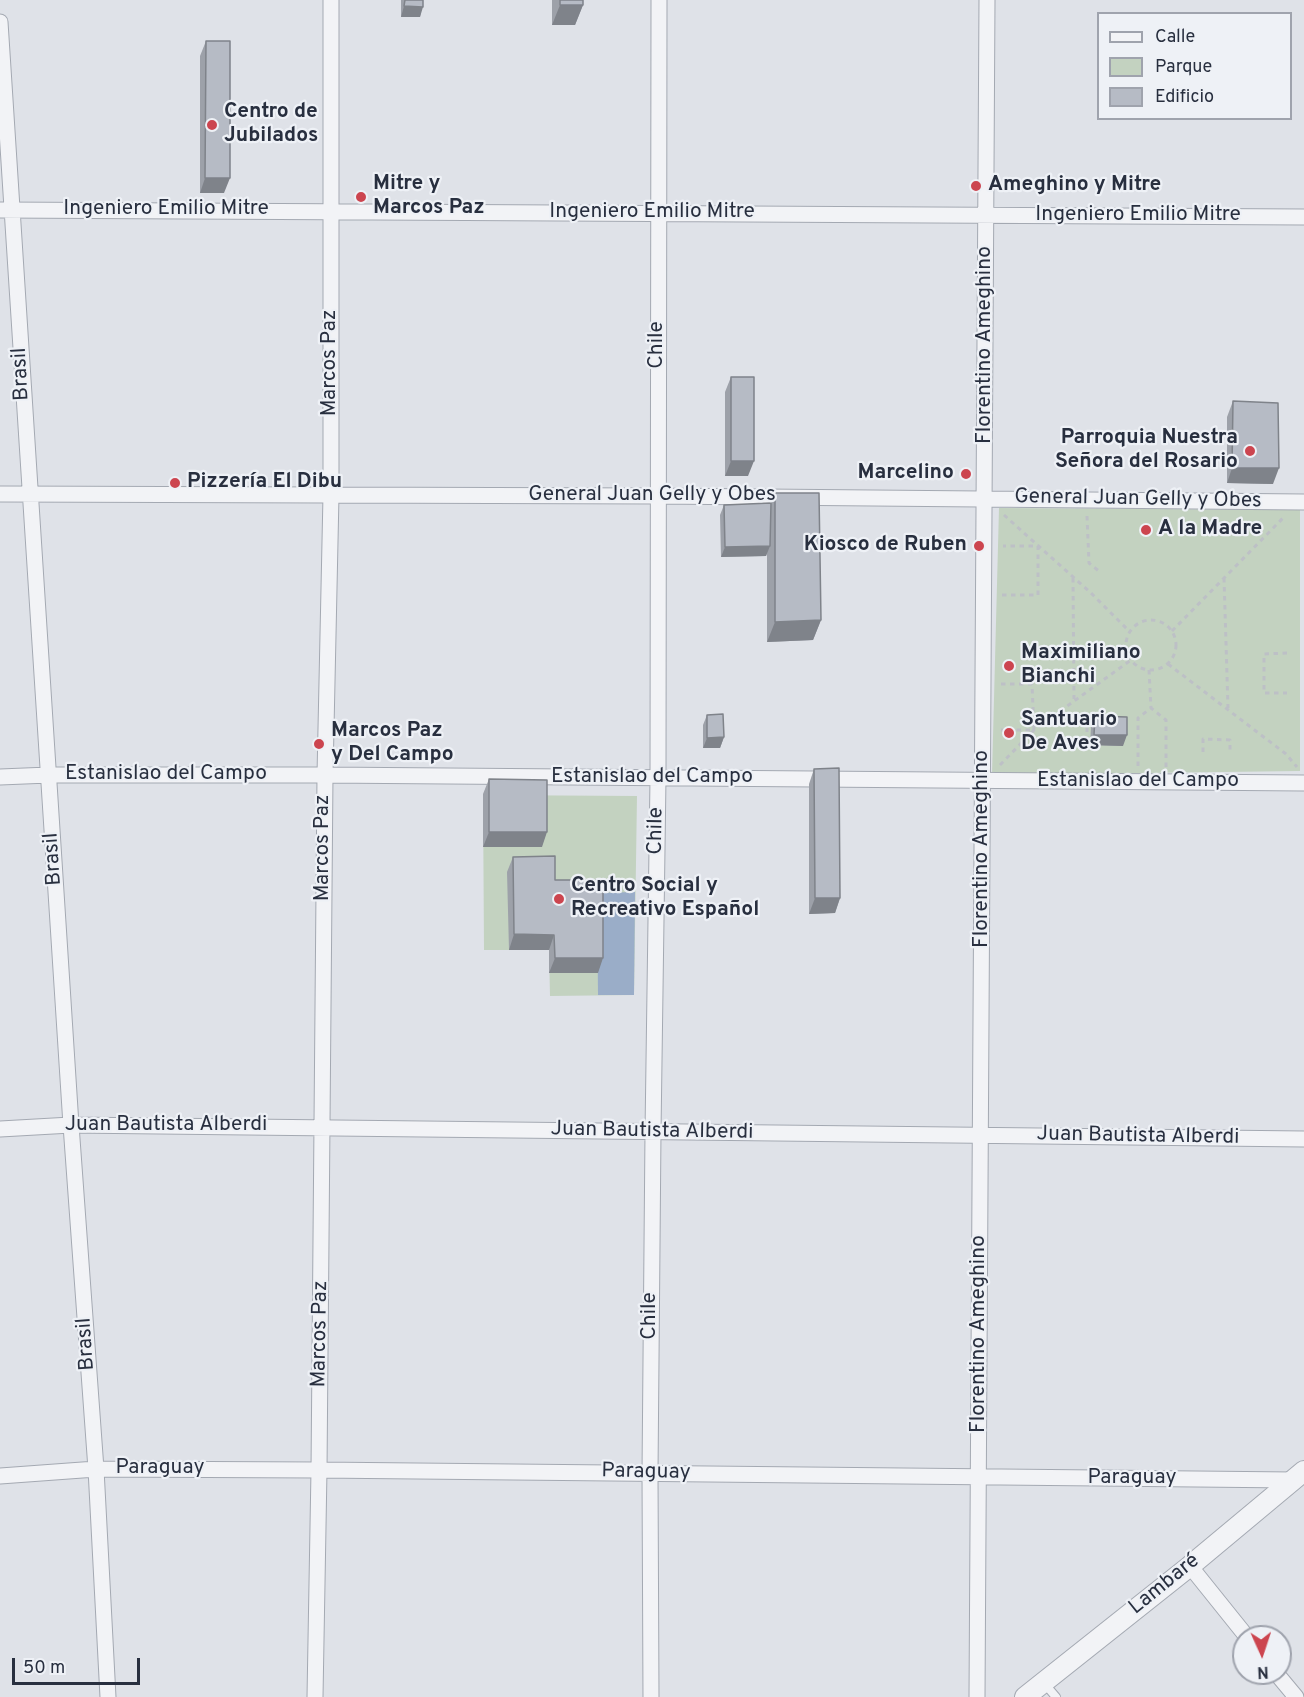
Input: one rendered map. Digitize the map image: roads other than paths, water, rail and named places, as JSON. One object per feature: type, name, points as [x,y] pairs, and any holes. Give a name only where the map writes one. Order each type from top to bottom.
[{"type":"street","name":"Marcos Paz","points":[[315,1697],[325,776],[331,495],[331,0]]},
{"type":"street","name":"Chile","points":[[651,1697],[652,1132],[658,778],[659,0]]},
{"type":"street","name":"Florentino Ameghino","points":[[977,1697],[987,0]]},
{"type":"street","name":"Brasil","points":[[0,22],[6,210],[49,775],[96,1469],[108,1697]]},
{"type":"street","name":"Ingeniero Emilio Mitre","points":[[6,210],[1304,217]]},
{"type":"street","name":"General Juan Gelly y Obes","points":[[0,494],[657,495],[1304,502]]},
{"type":"street","name":"Estanislao del Campo","points":[[0,777],[49,775],[325,776],[1304,783]]},
{"type":"street","name":"Juan Bautista Alberdi","points":[[0,1129],[71,1125],[1304,1139]]},
{"type":"street","name":"Paraguay","points":[[0,1476],[96,1469],[979,1477],[1298,1476]]},
{"type":"street","name":"Lambaré","points":[[1025,1697],[1050,1690],[1190,1566],[1298,1476]]},
{"type":"street","points":[[1190,1566],[1237,1625]]},
{"type":"street","points":[[1286,1685],[1296,1697]]},
{"type":"water","points":[[635,892],[634,995],[598,995],[597,893]]},
{"type":"place","name":"Centro de Jubilados","points":[[212,125]]},
{"type":"place","name":"Ameghino y Mitre","points":[[976,186]]},
{"type":"place","name":"Mitre y Marcos Paz","points":[[361,197]]},
{"type":"place","name":"Parroquia Nuestra Señora del Rosario","points":[[1250,451]]},
{"type":"place","name":"Marcelino","points":[[966,474]]},
{"type":"place","name":"Pizzería El Dibu","points":[[175,483]]},
{"type":"place","name":"A la Madre","points":[[1146,530]]},
{"type":"place","name":"Kiosco de Ruben","points":[[979,546]]},
{"type":"place","name":"Maximiliano Bianchi","points":[[1009,666]]},
{"type":"place","name":"Santuario De Aves","points":[[1009,733]]},
{"type":"place","name":"Marcos Paz y Del Campo","points":[[319,744]]},
{"type":"place","name":"Centro Social y Recreativo Español","points":[[559,899]]}]
